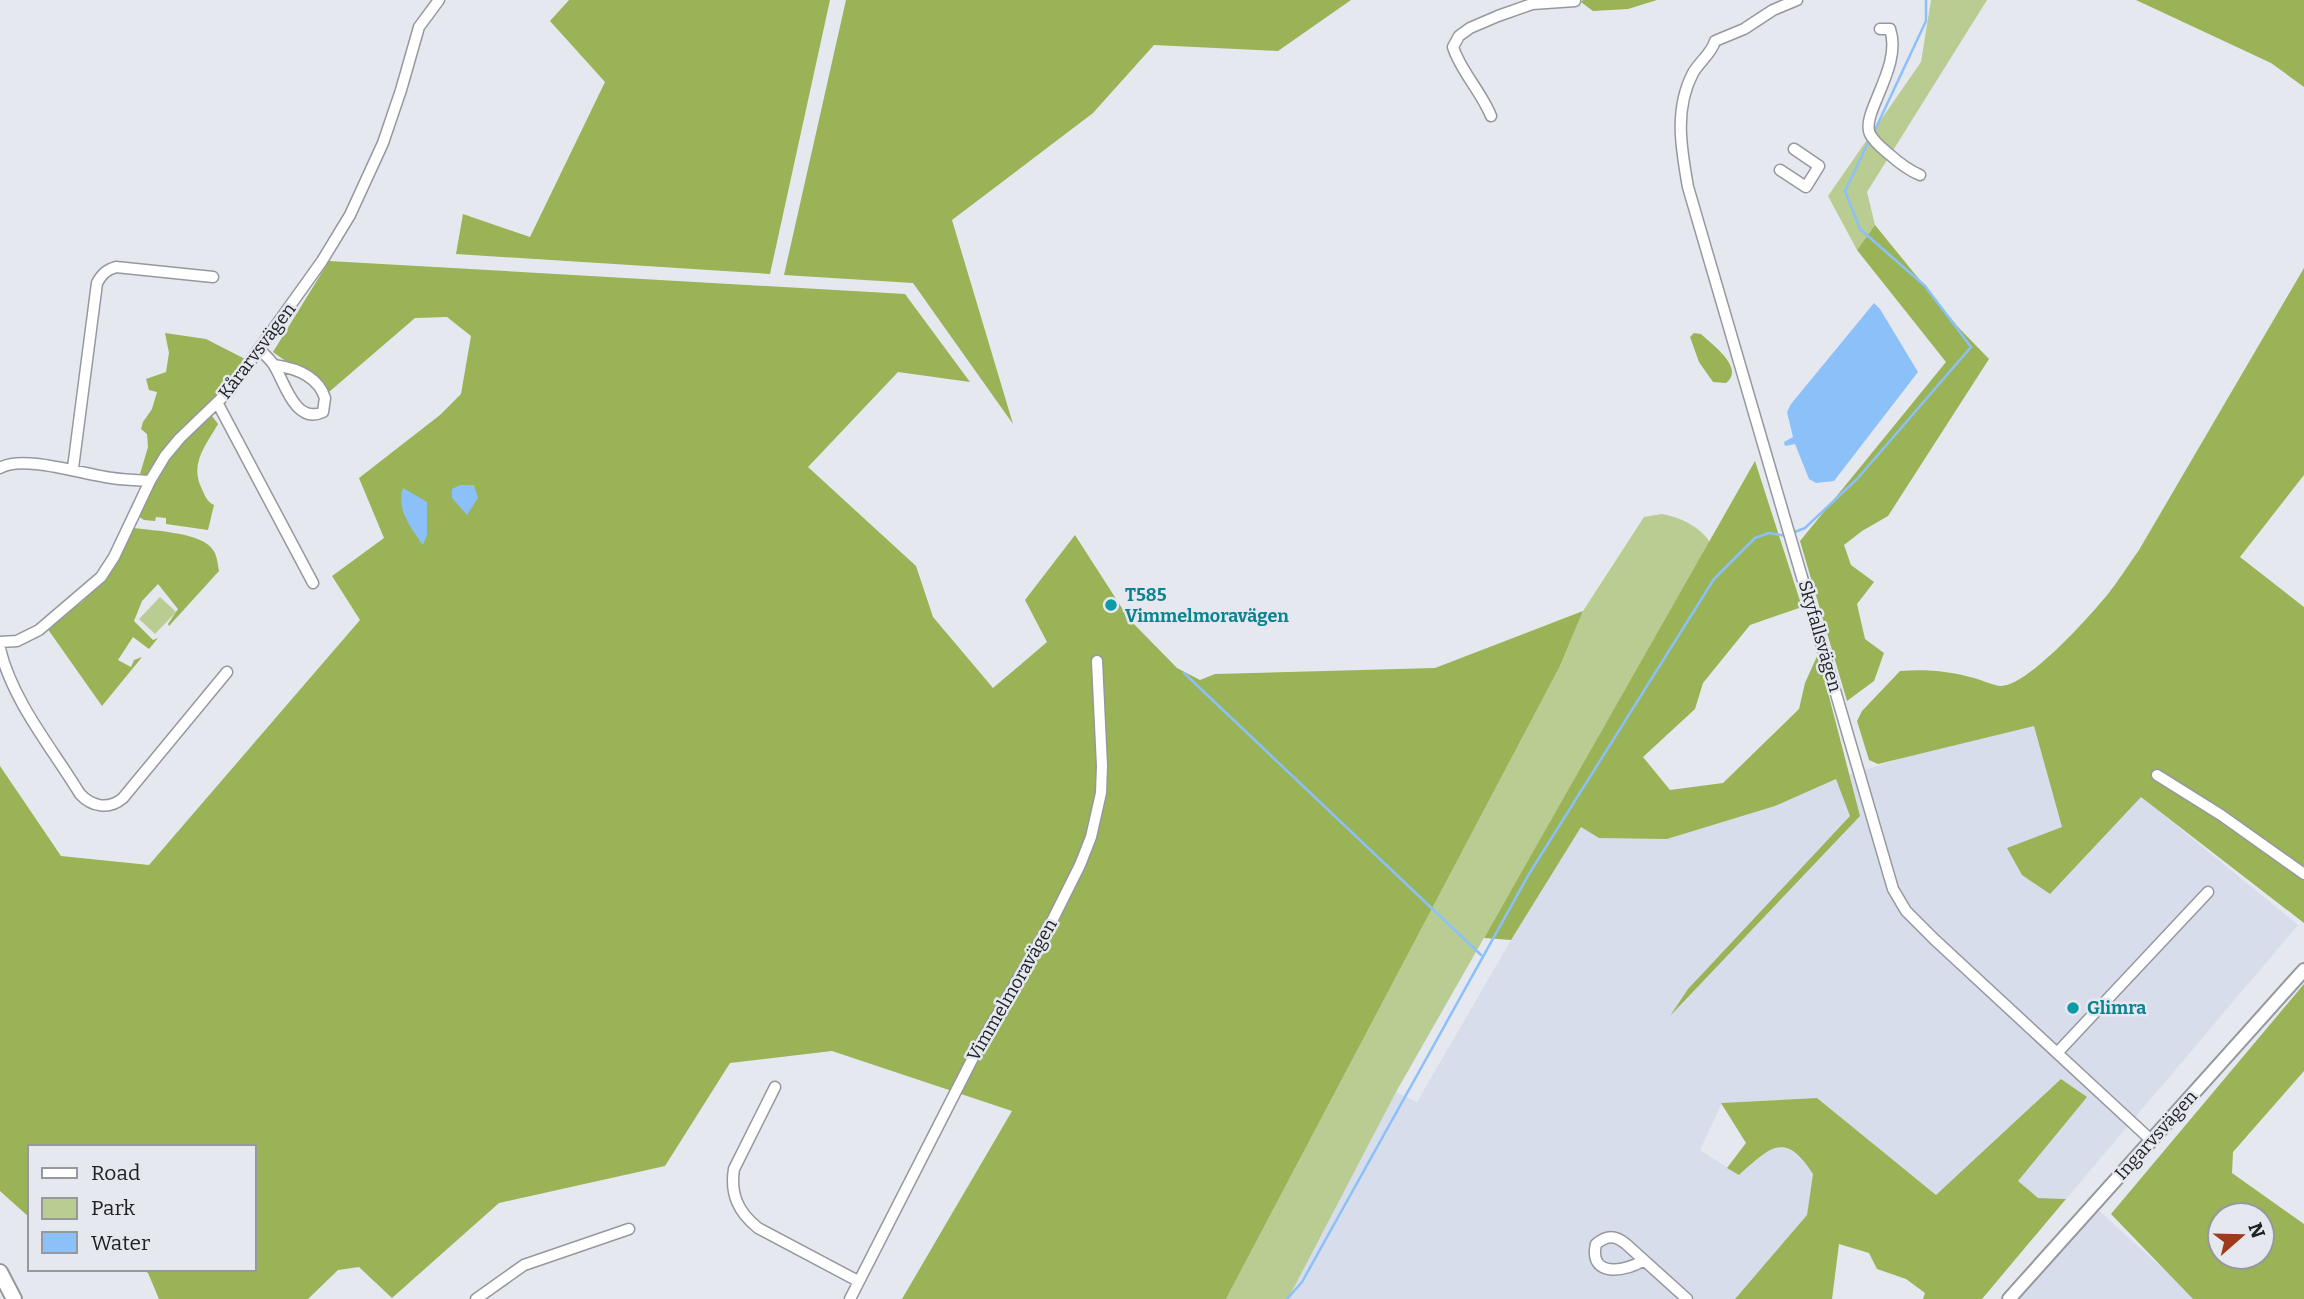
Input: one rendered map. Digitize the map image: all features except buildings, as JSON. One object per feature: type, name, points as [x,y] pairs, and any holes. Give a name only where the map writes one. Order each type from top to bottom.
[{"type":"main road","points":[[0,1272],[14,1299]]},
{"type":"street","name":"Kårarvsvägen","points":[[0,642],[28,637],[101,577],[165,456],[180,438],[218,404],[260,350],[322,261],[350,215],[383,143],[396,109],[419,27],[439,0]]},
{"type":"street","name":"Skyfallsvägen","points":[[1797,0],[1773,10],[1735,34],[1715,41],[1693,74],[1684,99],[1679,128],[1688,187],[1893,889],[1910,915],[2151,1140]]},
{"type":"street","points":[[1491,116],[1480,92],[1455,54],[1453,47],[1459,36],[1470,28],[1532,4],[1575,1]]},
{"type":"street","points":[[1880,29],[1890,29],[1893,52],[1887,79],[1870,114],[1868,129],[1880,146],[1906,169],[1920,176]]},
{"type":"street","points":[[1780,170],[1806,187],[1819,166],[1794,149]]},
{"type":"street","points":[[73,468],[95,296],[100,277],[116,267],[213,277]]},
{"type":"street","points":[[260,350],[274,365],[296,405],[314,415],[323,412],[325,398],[315,381],[294,369],[274,365]]},
{"type":"street","points":[[218,404],[313,583]]},
{"type":"street","points":[[0,468],[12,464],[73,468],[112,478],[150,481]]},
{"type":"street","points":[[0,649],[6,671],[19,697],[80,794],[90,802],[102,806],[116,804],[123,798],[227,672]]},
{"type":"street","name":"Vimmelmoravägen","points":[[850,1299],[979,1046],[1053,919],[1091,837],[1101,793],[1102,766],[1097,661]]},
{"type":"street","points":[[2157,775],[2221,815],[2304,874]]},
{"type":"street","points":[[2057,1053],[2208,892]]},
{"type":"street","name":"Ingarvsvägen","points":[[2009,1299],[2304,970]]},
{"type":"street","points":[[775,1087],[734,1168],[734,1199],[744,1216],[758,1228],[858,1281]]},
{"type":"street","points":[[476,1299],[524,1265],[629,1229]]},
{"type":"street","points":[[1644,1260],[1619,1270],[1605,1268],[1598,1261],[1595,1251],[1597,1244],[1606,1237],[1617,1237],[1644,1260],[1687,1299]]},
{"type":"shaded area","points":[[2040,714],[2298,925],[2066,1199],[1936,1195],[1817,1098],[1722,1103],[1700,1150],[1739,1175],[1770,1148],[1781,1146],[1805,1161],[1813,1174],[1807,1215],[1735,1299],[1288,1299],[1396,1092],[1417,1102],[1511,940],[1581,827],[1667,839],[1775,806],[1836,779]]},
{"type":"shaded area","points":[[2094,1206],[2196,1299],[2002,1299]]},
{"type":"green space","points":[[569,0],[830,0],[770,274],[456,254],[463,214],[530,237],[605,82],[550,21]]},
{"type":"green space","points":[[846,0],[1351,0],[1278,51],[1154,45],[1093,113],[952,220],[1013,424],[913,283],[784,275]]},
{"type":"green space","points":[[1657,0],[1628,9],[1593,11],[1581,2]]},
{"type":"green space","points":[[1931,0],[1987,0],[1867,192],[1875,225],[1857,250],[1828,196],[1921,62]]},
{"type":"green space","points":[[2136,0],[2304,0],[2304,87],[2271,63]]},
{"type":"green space","points":[[1875,225],[1958,327],[1989,359],[1888,516],[1844,545],[1851,565],[1874,582],[1857,604],[1865,639],[1884,653],[1874,681],[1847,701],[1800,541],[1946,362],[1857,250]]},
{"type":"green space","points":[[329,261],[905,294],[970,382],[898,372],[808,467],[916,566],[933,617],[993,688],[1047,642],[1025,600],[1075,535],[1129,619],[1177,668],[1200,680],[1215,674],[1435,668],[1583,611],[1560,666],[1226,1299],[902,1299],[1012,1111],[832,1051],[730,1063],[665,1166],[499,1203],[392,1298],[359,1267],[338,1270],[308,1299],[159,1299],[145,1271],[256,1271],[256,1145],[28,1145],[28,1216],[0,1191],[0,766],[61,856],[149,865],[360,620],[332,576],[384,538],[359,478],[440,415],[461,394],[471,336],[447,317],[415,318],[329,392],[273,352]]},
{"type":"green space","points":[[2304,268],[2304,475],[2240,557],[2304,607],[2304,923],[2141,797],[2050,894],[2022,875],[2007,848],[2062,827],[2034,726],[1878,764],[1869,760],[1857,721],[1862,711],[1900,671],[1946,672],[2000,686],[2025,675],[2073,633],[2108,594],[2139,550]]},
{"type":"green space","points":[[165,333],[206,339],[247,360],[234,380],[169,442],[146,476],[140,474],[148,447],[147,434],[141,429],[152,409],[157,392],[149,390],[146,379],[166,372],[169,353]]},
{"type":"green space","points":[[1694,333],[1701,334],[1730,364],[1731,377],[1726,383],[1713,382],[1699,362],[1690,337]]},
{"type":"green space","points":[[212,416],[218,424],[204,447],[197,470],[205,495],[214,505],[208,530],[166,524],[166,518],[156,517],[155,521],[144,520],[138,516],[172,453]]},
{"type":"green space","points":[[1755,461],[1802,607],[1750,625],[1703,683],[1695,709],[1643,757],[1670,790],[1723,783],[1799,709],[1805,683],[1818,654],[1860,816],[1670,1016],[1688,989],[1850,816],[1836,779],[1775,806],[1667,839],[1599,838],[1581,827],[1511,940],[1484,938]]},
{"type":"green space","points":[[1662,514],[1689,523],[1710,542],[1396,1092],[1288,1299],[1226,1299],[1560,666],[1583,611],[1644,517]]},
{"type":"green space","points":[[134,528],[177,533],[199,539],[214,552],[219,571],[169,626],[178,609],[158,584],[142,601],[134,621],[153,640],[158,638],[149,649],[133,637],[118,660],[131,667],[134,660],[142,657],[102,706],[47,628],[82,602],[109,575]]},
{"type":"green space","points":[[160,597],[176,612],[155,634],[139,619]]},
{"type":"green space","points":[[2304,984],[2304,1071],[2233,1152],[2232,1173],[2272,1201],[2206,1201],[2206,1271],[2276,1271],[2276,1204],[2304,1224],[2304,1299],[2193,1299],[2111,1214]]},
{"type":"green space","points":[[2061,1079],[2087,1097],[2018,1181],[2038,1198],[2066,1199],[1982,1299],[1923,1299],[1925,1293],[1906,1279],[1877,1269],[1869,1253],[1839,1244],[1832,1299],[1735,1299],[1807,1215],[1813,1174],[1803,1160],[1785,1148],[1768,1151],[1739,1175],[1727,1168],[1746,1143],[1721,1103],[1817,1098],[1936,1195]]},
{"type":"water","points":[[1874,303],[1918,372],[1834,481],[1816,483],[1809,479],[1795,444],[1785,446],[1784,442],[1793,437],[1787,412]]},
{"type":"water","points":[[460,485],[474,485],[478,498],[467,515],[452,498],[452,489]]},
{"type":"water","points":[[403,488],[427,502],[427,535],[423,545],[403,511]]},
{"type":"waterway","points":[[1874,132],[1926,21],[1926,0]]},
{"type":"waterway","points":[[1792,533],[1805,528],[1857,479],[1971,347],[1925,286],[1860,229],[1845,191],[1869,141]]},
{"type":"waterway","points":[[1287,1299],[1302,1282],[1529,874],[1714,579],[1755,538],[1769,533],[1786,536]]},
{"type":"waterway","points":[[1184,673],[1481,955]]},
{"type":"place","name":"T585 Vimmelmoravägen","points":[[1111,605]]},
{"type":"place","name":"Glimra","points":[[2073,1008]]}]
